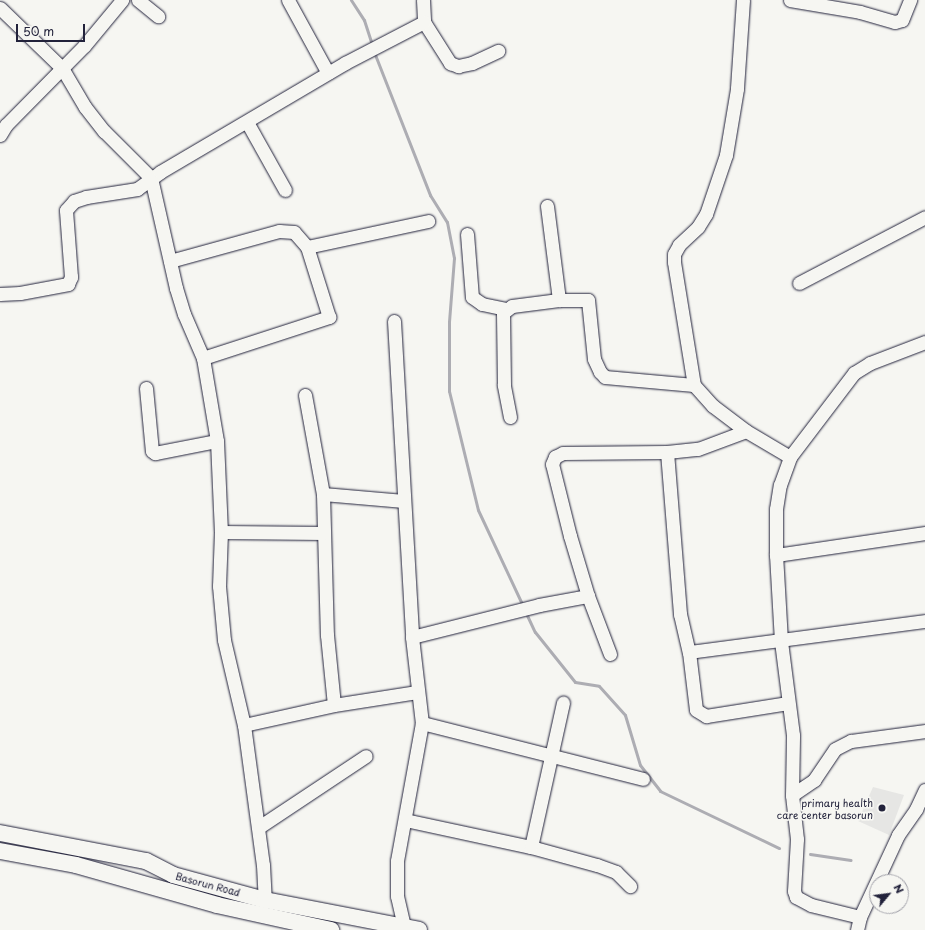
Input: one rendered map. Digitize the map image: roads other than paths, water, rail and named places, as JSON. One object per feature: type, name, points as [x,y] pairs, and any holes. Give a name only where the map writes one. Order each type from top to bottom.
[{"type":"main road","name":"Basorun Road","points":[[0,833],[146,861],[172,875],[265,900],[411,929]]},
{"type":"main road","name":"Basorun Road","points":[[0,851],[76,865],[277,925],[331,930]]},
{"type":"street","points":[[2,127],[84,46],[122,0]]},
{"type":"street","points":[[138,0],[158,16]]},
{"type":"street","points":[[288,0],[328,73]]},
{"type":"street","points":[[423,0],[424,22],[450,63],[458,66],[472,63],[498,51]]},
{"type":"street","points":[[743,0],[737,82],[726,155],[706,214],[698,227],[679,245],[674,254],[694,386],[713,406],[746,431],[790,457]]},
{"type":"street","points":[[790,0],[860,12],[895,22],[902,20],[910,0]]},
{"type":"street","points":[[0,8],[62,68],[85,107],[104,131],[152,178],[170,261],[184,314],[203,358],[217,441],[221,532],[219,586],[224,640],[244,725],[258,828],[265,900]]},
{"type":"street","points":[[0,294],[20,293],[68,284],[71,276],[66,210],[70,205],[86,197],[137,189],[152,178],[328,73],[383,42],[424,22]]},
{"type":"street","points":[[247,122],[285,190]]},
{"type":"street","points":[[547,206],[559,300]]},
{"type":"street","points":[[799,283],[925,217]]},
{"type":"street","points":[[307,247],[428,221]]},
{"type":"street","points":[[170,261],[279,231],[294,232],[307,247],[328,316],[203,358]]},
{"type":"street","points":[[467,234],[472,297],[482,304],[506,308],[559,300],[588,300],[594,359],[600,372],[605,377],[694,386]]},
{"type":"street","points":[[506,308],[503,313],[504,385],[510,417]]},
{"type":"street","points":[[394,321],[412,637],[417,692],[422,723],[397,861],[397,896],[411,929]]},
{"type":"street","points":[[860,917],[811,904],[796,897],[793,885],[797,839],[792,795],[793,735],[781,641],[776,555],[776,509],[780,485],[790,457],[854,373],[870,363],[925,342]]},
{"type":"street","points":[[146,388],[152,451],[156,453],[217,441]]},
{"type":"street","points":[[305,396],[323,494],[327,635],[334,704]]},
{"type":"street","points":[[610,654],[588,596],[552,464],[555,457],[563,453],[667,452],[698,449],[746,431]]},
{"type":"street","points":[[667,452],[679,607],[689,652],[696,710],[700,714],[706,716],[788,702]]},
{"type":"street","points":[[323,494],[404,501]]},
{"type":"street","points":[[221,532],[324,533]]},
{"type":"street","points":[[776,555],[925,533]]},
{"type":"street","points":[[412,637],[539,605],[588,596]]},
{"type":"street","points":[[689,652],[925,621]]},
{"type":"street","points":[[244,725],[334,704],[417,692]]},
{"type":"street","points":[[532,847],[563,703]]},
{"type":"street","points":[[422,723],[643,779]]},
{"type":"street","points":[[792,795],[814,780],[835,749],[851,741],[925,731]]},
{"type":"street","points":[[258,828],[366,756]]},
{"type":"street","points":[[857,930],[860,917],[898,835],[920,810],[925,790]]},
{"type":"street","points":[[405,820],[532,847],[616,872],[630,886]]},
{"type":"waterway","points":[[351,0],[364,20],[372,45]]},
{"type":"waterway","points":[[374,52],[430,195],[447,222],[454,258],[449,322],[449,391],[478,510],[523,606]]},
{"type":"waterway","points":[[525,611],[535,632],[575,682],[599,686],[625,715],[640,765],[660,791],[779,848]]},
{"type":"waterway","points":[[810,854],[851,860]]},
{"type":"place","name":"primary health care center basorun","points":[[882,808]]}]
